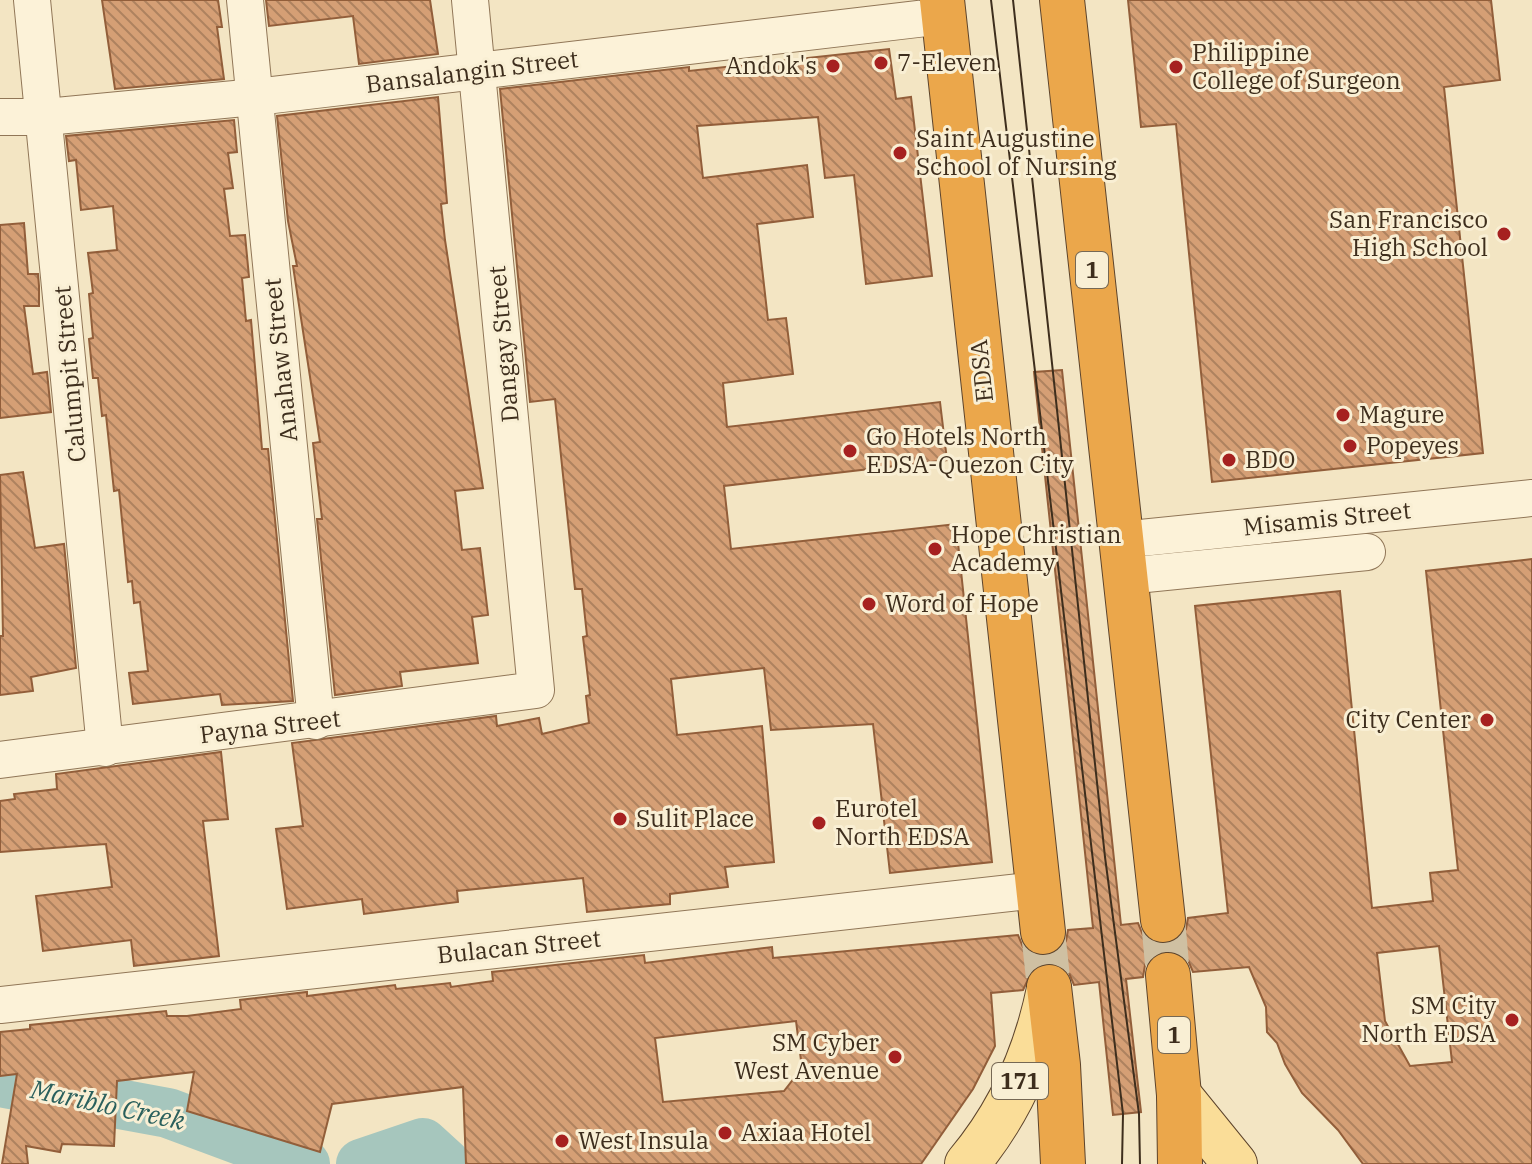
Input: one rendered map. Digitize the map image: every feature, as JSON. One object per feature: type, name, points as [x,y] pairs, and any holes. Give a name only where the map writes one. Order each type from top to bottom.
[{"type":"highway","points":[[1053,0],[1105,516],[1120,552]]},
{"type":"highway","name":"1","points":[[1062,0],[1120,552],[1163,920]]},
{"type":"highway","name":"EDSA","points":[[942,8],[1043,932]]},
{"type":"highway","name":"1","points":[[1168,975],[1179,1095],[1180,1164]]},
{"type":"highway","points":[[1049,987],[1058,1065],[1063,1164]]},
{"type":"main road","name":"171","points":[[967,1164],[992,1131],[1025,1071],[1043,1019],[1049,987]]},
{"type":"main road","points":[[1179,1095],[1235,1164]]},
{"type":"street","name":"Calumpit Street","points":[[32,0],[46,117],[105,748]]},
{"type":"street","name":"Anahaw Street","points":[[245,0],[316,721]]},
{"type":"street","name":"Dangay Street","points":[[470,0],[537,687]]},
{"type":"street","name":"Bansalangin Street","points":[[0,117],[46,117],[256,97],[478,71],[942,8]]},
{"type":"street","name":"Misamis Street","points":[[1120,552],[1532,498]]},
{"type":"street","name":"Misamis Street","points":[[1120,552],[1367,552]]},
{"type":"street","name":"Payna Street","points":[[0,760],[528,694],[537,687]]},
{"type":"street","name":"Bulacan Street","points":[[0,1005],[1038,890]]},
{"type":"building","points":[[102,0],[218,0],[222,27],[217,27],[224,79],[115,89]]},
{"type":"building","points":[[266,0],[430,0],[438,54],[359,64],[353,16],[269,26]]},
{"type":"building","points":[[1128,0],[1491,0],[1500,80],[1444,87],[1483,453],[1212,482],[1176,124],[1141,127]]},
{"type":"building","points":[[889,49],[896,99],[911,97],[932,276],[866,284],[854,175],[825,178],[818,117],[697,126],[703,178],[807,165],[813,217],[757,224],[768,320],[786,318],[793,374],[723,383],[727,427],[940,402],[947,460],[724,486],[731,549],[956,524],[992,862],[890,873],[873,724],[771,730],[764,668],[671,679],[677,735],[762,726],[774,862],[725,867],[728,887],[670,894],[670,904],[587,912],[583,878],[457,891],[458,902],[364,914],[362,899],[287,909],[276,829],[303,826],[292,743],[496,716],[497,726],[539,718],[542,734],[589,723],[586,696],[590,695],[583,637],[587,636],[582,589],[575,589],[555,399],[530,402],[500,89],[689,67],[689,71]]},
{"type":"building","points":[[438,97],[447,203],[441,204],[445,240],[483,488],[455,491],[462,550],[480,548],[488,615],[472,617],[478,663],[400,672],[402,686],[335,695],[317,519],[322,519],[313,443],[320,442],[293,266],[297,266],[288,221],[277,116]]},
{"type":"building","points":[[234,120],[237,152],[228,153],[233,188],[224,189],[230,236],[245,235],[249,277],[242,278],[246,321],[251,320],[262,449],[268,449],[293,701],[222,705],[220,694],[133,704],[129,673],[148,671],[140,602],[134,603],[132,581],[128,582],[119,490],[114,491],[106,415],[102,416],[98,378],[93,378],[89,339],[93,338],[89,294],[93,293],[88,253],[117,250],[113,206],[81,210],[76,160],[69,161],[66,136]]},
{"type":"building","points":[[24,223],[28,274],[38,274],[39,286],[39,306],[24,306],[33,374],[47,372],[51,412],[0,418],[0,225]]},
{"type":"building","points":[[1062,370],[1121,925],[1138,923],[1143,935],[1154,943],[1166,945],[1178,940],[1186,929],[1188,918],[1228,913],[1195,606],[1340,591],[1372,908],[1433,901],[1430,873],[1458,870],[1426,571],[1532,559],[1532,1164],[1363,1164],[1338,1130],[1302,1093],[1285,1064],[1277,1043],[1267,1032],[1266,1007],[1249,967],[1193,972],[1188,960],[1178,952],[1166,950],[1153,955],[1145,965],[1143,977],[1126,979],[1141,1112],[1113,1115],[1099,982],[1074,985],[1069,973],[1060,964],[1045,962],[1034,967],[1023,990],[991,993],[995,1046],[973,1089],[921,1164],[466,1164],[463,1087],[332,1104],[320,1152],[187,1111],[194,1072],[117,1081],[114,1146],[62,1144],[60,1152],[26,1146],[28,1164],[2,1164],[17,1074],[0,1076],[0,1032],[30,1029],[30,1025],[166,1011],[167,1016],[187,1016],[241,1009],[240,1000],[307,992],[307,996],[395,985],[396,989],[450,983],[451,987],[493,981],[492,972],[644,955],[645,963],[772,947],[773,958],[1018,935],[1023,947],[1034,955],[1045,957],[1058,952],[1066,941],[1068,930],[1093,928],[1034,372]],"holes":[[[1439,946],[1452,1062],[1410,1066],[1385,1021],[1377,953]],[[796,1021],[802,1068],[784,1091],[663,1102],[655,1038]]]},
{"type":"building","points":[[23,472],[35,548],[64,544],[76,668],[31,677],[33,691],[0,695],[0,636],[3,636],[0,475]]},
{"type":"building","points":[[221,752],[228,819],[203,821],[219,956],[134,966],[131,940],[43,951],[36,896],[112,887],[106,844],[0,852],[0,801],[15,799],[14,794],[57,789],[56,774]]},
{"type":"waterway","name":"Mariblo Creek","points":[[0,1082],[168,1113],[305,1164]]},
{"type":"waterway","name":"Mariblo Creek","points":[[361,1164],[423,1143],[446,1164]]},
{"type":"tunnel","points":[[1163,920],[1168,975]]},
{"type":"tunnel","points":[[1043,932],[1049,987]]},
{"type":"tram line","points":[[991,0],[1123,1114],[1122,1164]]},
{"type":"tram line","points":[[1013,0],[1105,857],[1139,1114],[1140,1164]]},
{"type":"place","name":"7-Eleven","points":[[881,63]]},
{"type":"place","name":"Andok's","points":[[833,66]]},
{"type":"place","name":"Philippine College of Surgeon","points":[[1176,67]]},
{"type":"place","name":"Saint Augustine School of Nursing","points":[[900,153]]},
{"type":"place","name":"San Francisco High School","points":[[1504,234]]},
{"type":"place","name":"Magure","points":[[1343,415]]},
{"type":"place","name":"Popeyes","points":[[1350,446]]},
{"type":"place","name":"Go Hotels North EDSA-Quezon City","points":[[850,451]]},
{"type":"place","name":"BDO","points":[[1229,460]]},
{"type":"place","name":"Hope Christian Academy","points":[[935,549]]},
{"type":"place","name":"Word of Hope","points":[[869,604]]},
{"type":"place","name":"City Center","points":[[1487,720]]},
{"type":"place","name":"Sulit Place","points":[[620,819]]},
{"type":"place","name":"Eurotel North EDSA","points":[[819,823]]},
{"type":"place","name":"SM City North EDSA","points":[[1512,1020]]},
{"type":"place","name":"SM Cyber West Avenue","points":[[895,1057]]},
{"type":"place","name":"Axiaa Hotel","points":[[725,1133]]},
{"type":"place","name":"West Insula","points":[[562,1141]]}]
